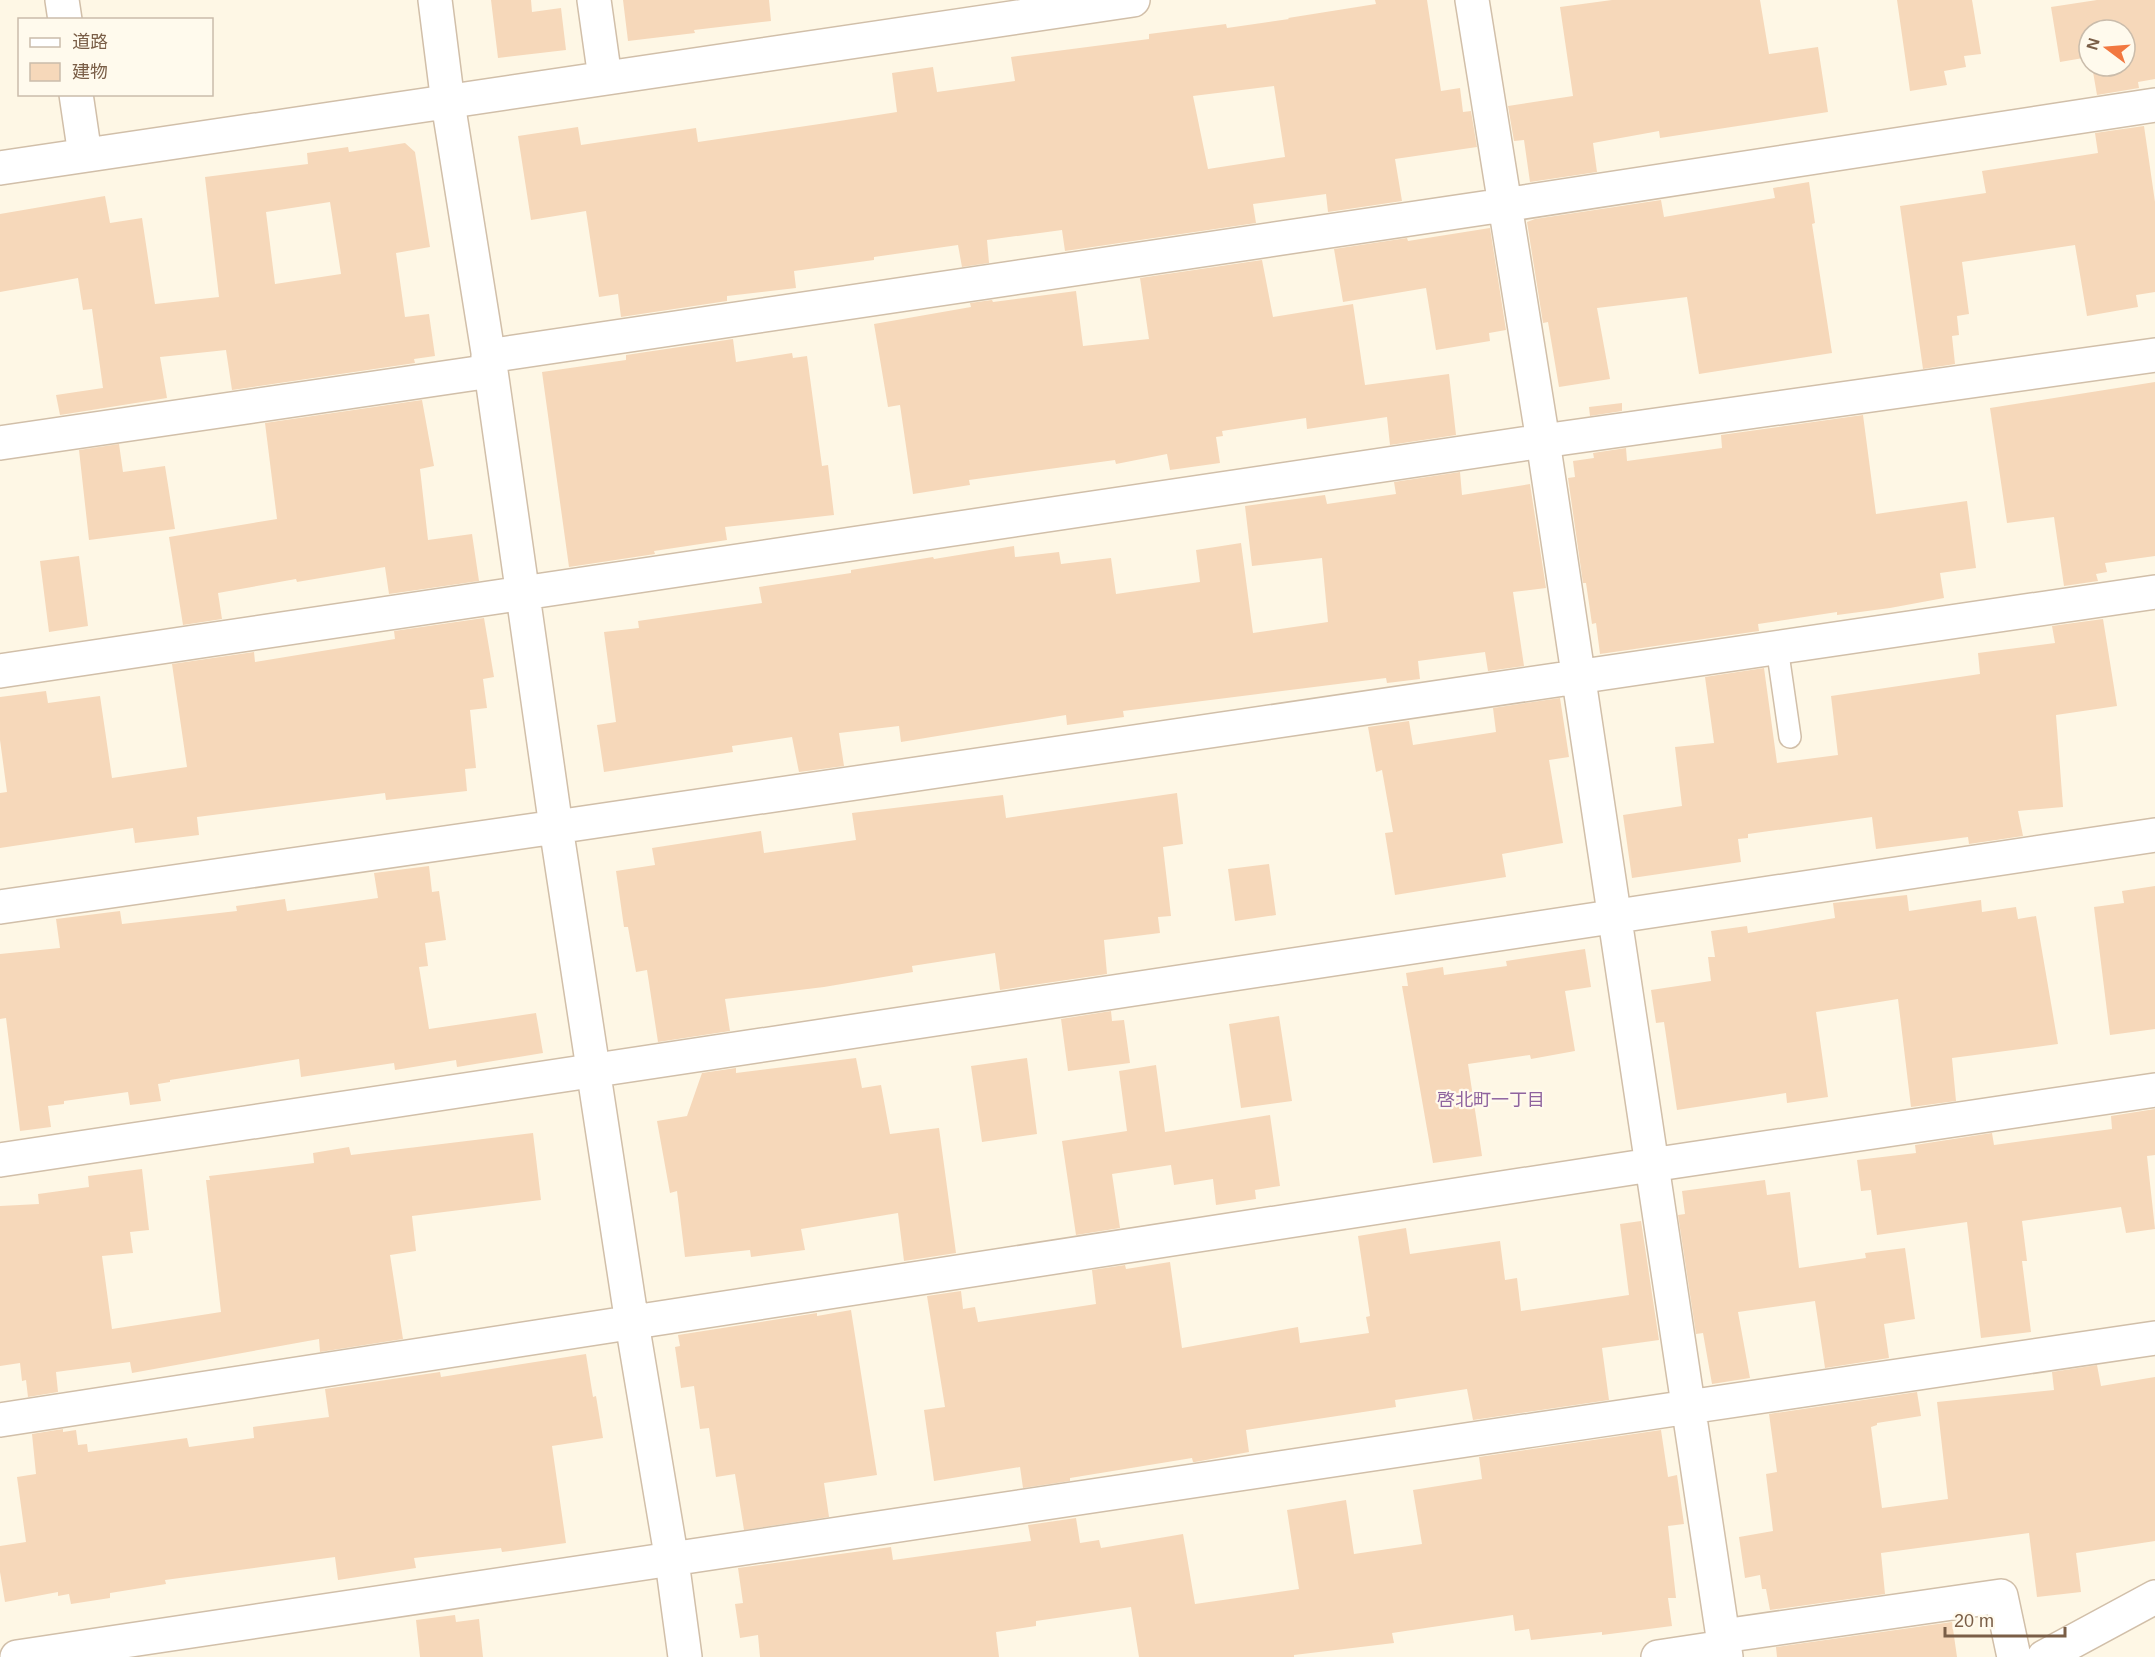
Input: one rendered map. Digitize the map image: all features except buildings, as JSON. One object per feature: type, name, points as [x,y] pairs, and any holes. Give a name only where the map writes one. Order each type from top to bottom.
[{"type":"street","points":[[62,0],[65,18]]},
{"type":"street","points":[[435,0],[448,102],[524,594],[556,827],[672,1561],[685,1657]]},
{"type":"street","points":[[594,0],[605,78]]},
{"type":"street","points":[[0,168],[1133,0]]},
{"type":"street","points":[[1472,0],[1543,441],[1724,1647]]},
{"type":"street","points":[[76,96],[85,155]]},
{"type":"street","points":[[0,443],[489,363],[2155,105]]},
{"type":"street","points":[[0,671],[1543,441],[2155,355]]},
{"type":"street","points":[[0,907],[2155,592]]},
{"type":"street","points":[[0,1160],[2155,835]]},
{"type":"street","points":[[0,1420],[1651,1165],[2155,1090]]},
{"type":"street","points":[[18,1657],[2155,1338]]},
{"type":"street","points":[[1658,1657],[2001,1596],[2014,1657]]},
{"type":"street","points":[[2044,1657],[2155,1597]]},
{"type":"lane","points":[[1777,647],[1790,737]]},
{"type":"district","name":"啓北町一丁目","points":[[1491,1100]]}]
